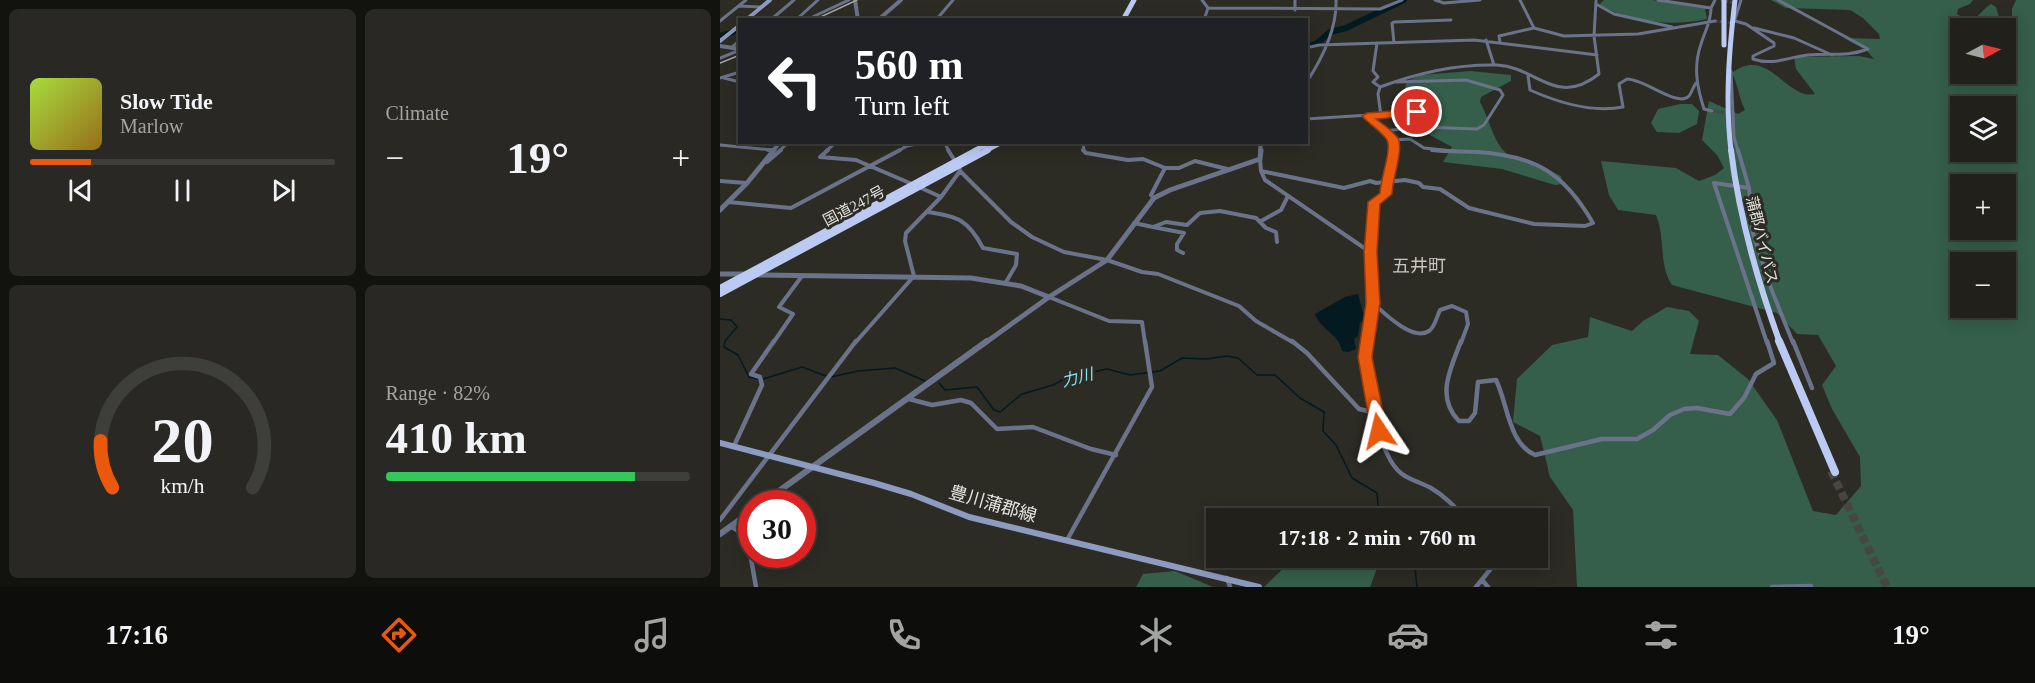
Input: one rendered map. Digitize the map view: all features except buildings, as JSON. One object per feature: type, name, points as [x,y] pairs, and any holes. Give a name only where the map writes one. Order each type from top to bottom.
[{"type":"highway","points":[[1124,18],[1134,0]]},
{"type":"highway","points":[[1129,18],[1139,0]]},
{"type":"highway","points":[[1724,0],[1724,45]]},
{"type":"highway","name":"蒲郡バイパス","points":[[1734,0],[1728,40],[1728,101],[1732,161],[1740,212],[1767,309],[1796,386],[1833,472],[1776,344],[1745,248],[1730,170],[1724,45],[1734,0]]},
{"type":"highway","name":"国道247号","points":[[958,167],[988,144]]},
{"type":"highway","name":"国道247号","points":[[720,288],[916,185],[958,167],[998,144]]},
{"type":"highway","name":"国道247号","points":[[720,294],[916,185]]},
{"type":"main road","points":[[748,18],[770,0]]},
{"type":"main road","points":[[721,42],[737,27]]},
{"type":"main road","name":"豊川蒲郡線","points":[[720,443],[911,494],[969,517],[1259,587]]},
{"type":"street","points":[[720,21],[747,0]]},
{"type":"street","points":[[773,18],[794,0]]},
{"type":"street","points":[[799,18],[818,0]]},
{"type":"street","points":[[810,18],[849,0]]},
{"type":"street","points":[[855,0],[858,18]]},
{"type":"street","points":[[880,18],[901,0]]},
{"type":"street","points":[[938,18],[953,0]]},
{"type":"street","points":[[1202,0],[1208,8],[1295,10],[1380,9],[1402,0]]},
{"type":"street","points":[[1295,0],[1295,10]]},
{"type":"street","points":[[1308,79],[1332,31],[1338,8],[1336,0]]},
{"type":"street","points":[[1390,0],[1395,3]]},
{"type":"street","points":[[1435,0],[1444,3],[1479,0]]},
{"type":"street","points":[[1520,0],[1534,28]]},
{"type":"street","points":[[1590,0],[1614,14],[1672,27]]},
{"type":"street","points":[[1658,0],[1711,8]]},
{"type":"street","points":[[1712,111],[1704,109],[1694,70],[1700,45],[1713,21],[1711,8],[1715,0]]},
{"type":"street","points":[[1741,0],[1735,21],[1731,67],[1734,137],[1747,188],[1753,233],[1772,291],[1812,388]]},
{"type":"street","points":[[1751,27],[1774,43],[1774,46],[1753,56],[1756,61],[1773,63],[1792,60],[1804,55],[1849,55],[1868,49],[1842,36],[1821,20],[1801,9],[1778,0]]},
{"type":"street","points":[[1380,87],[1440,71],[1494,65],[1517,68],[1552,87],[1579,85],[1592,80],[1599,74],[1594,36],[1597,2]]},
{"type":"street","points":[[739,6],[761,7]]},
{"type":"street","points":[[1205,18],[1208,8]]},
{"type":"street","points":[[1394,43],[1394,22],[1451,20]]},
{"type":"street","points":[[1500,42],[1499,36],[1534,28],[1564,36],[1594,36],[1638,34],[1713,21]]},
{"type":"street","points":[[1735,21],[1794,38],[1833,56]]},
{"type":"street","points":[[1308,48],[1319,45],[1486,40],[1597,55]]},
{"type":"street","points":[[1486,40],[1494,65]]},
{"type":"street","points":[[721,42],[738,50]]},
{"type":"street","points":[[731,48],[738,42]]},
{"type":"street","points":[[1377,43],[1373,71],[1378,77],[1374,82],[1380,87]]},
{"type":"street","points":[[720,58],[738,51]]},
{"type":"street","points":[[722,78],[738,73]]},
{"type":"street","points":[[1528,76],[1530,90],[1545,97],[1578,106],[1615,109],[1623,107],[1619,84],[1623,80],[1630,78],[1658,88],[1674,101],[1687,98],[1696,82]]},
{"type":"street","points":[[722,78],[738,82]]},
{"type":"street","points":[[1384,131],[1420,127],[1478,129],[1484,125],[1503,95],[1500,90],[1466,80],[1392,82]]},
{"type":"street","points":[[1380,87],[1378,94],[1381,116]]},
{"type":"street","points":[[1308,119],[1417,112]]},
{"type":"street","points":[[1367,116],[1393,140],[1394,149],[1386,182],[1386,194],[1374,202],[1370,252],[1373,303],[1365,357],[1379,431],[1389,459],[1401,474],[1433,489],[1457,508]]},
{"type":"street","points":[[1261,171],[1344,188],[1370,181],[1405,180],[1447,193],[1469,208],[1534,224],[1585,226],[1593,223],[1568,184],[1537,163],[1517,155],[1443,151],[1415,146],[1410,139],[1393,140]]},
{"type":"street","points":[[720,210],[747,183],[778,144]]},
{"type":"street","points":[[762,166],[787,144]]},
{"type":"street","points":[[831,144],[833,145],[820,157],[856,160],[941,196]]},
{"type":"street","points":[[902,144],[907,146]]},
{"type":"street","points":[[729,202],[791,208],[907,146],[916,144]]},
{"type":"street","points":[[945,144],[958,167],[1011,222],[1032,237],[1064,252],[1107,260],[1142,272],[1158,274],[1239,306],[1256,321],[1283,335],[1307,353],[1359,409],[1368,411],[1375,408]]},
{"type":"street","points":[[1083,144],[1083,150],[1086,153],[1128,160],[1143,159],[1166,168],[1179,168],[1195,161],[1228,170]]},
{"type":"street","points":[[1261,144],[1261,171],[1265,180],[1370,252]]},
{"type":"street","points":[[720,146],[774,150]]},
{"type":"street","points":[[780,490],[1049,297],[1107,260],[1154,198],[1260,159]]},
{"type":"street","points":[[914,276],[905,241],[906,233],[941,196],[958,167]]},
{"type":"street","points":[[1154,198],[1151,195],[1166,168]]},
{"type":"street","points":[[720,181],[747,183]]},
{"type":"street","points":[[1373,303],[1394,322],[1418,334],[1428,333],[1440,310],[1452,306],[1466,312],[1468,324],[1444,385],[1452,414],[1459,421],[1469,422],[1475,413],[1479,382],[1496,380],[1502,389],[1520,446],[1528,453],[1535,455],[1602,439],[1637,439],[1653,430],[1670,415],[1684,409],[1697,408],[1730,414],[1744,398],[1756,374],[1774,363],[1714,183],[1747,188]]},
{"type":"street","points":[[1261,221],[1281,210],[1288,196]]},
{"type":"street","points":[[1154,227],[1166,222],[1187,225],[1200,213],[1211,210],[1256,218],[1266,228],[1276,232],[1277,242]]},
{"type":"street","points":[[926,212],[956,216],[973,228],[983,248],[1017,254],[1016,265],[1006,282]]},
{"type":"street","points":[[1134,223],[1184,233],[1177,244],[1178,250],[1183,254]]},
{"type":"street","points":[[720,274],[914,276],[1006,282],[1037,290],[1109,321],[1142,322],[1152,387],[1067,540]]},
{"type":"street","points":[[734,447],[762,385],[761,380],[751,374],[793,314],[779,307],[803,276]]},
{"type":"street","points":[[720,520],[861,335],[914,276]]},
{"type":"street","points":[[909,399],[932,405],[961,400],[971,403],[997,429],[1033,427],[1091,449],[1116,455]]},
{"type":"street","points":[[720,534],[738,521]]},
{"type":"street","points":[[730,526],[738,531]]},
{"type":"street","points":[[753,568],[756,587]]},
{"type":"street","points":[[1476,587],[1492,568]]},
{"type":"street","points":[[1227,578],[1230,587]]},
{"type":"street","points":[[1483,581],[1488,587]]},
{"type":"street","points":[[1772,587],[1811,586]]},
{"type":"green space","points":[[1604,0],[1652,0],[1708,8],[1705,9],[1707,19],[1666,23],[1638,19],[1599,5]]},
{"type":"green space","points":[[1771,0],[1973,0],[1970,4],[1958,9],[1957,14],[1963,18],[1950,18],[1950,84],[2016,84],[2016,18],[2011,18],[2012,9],[2016,0],[2035,0],[2035,587],[1577,587],[1573,510],[1550,477],[1540,436],[1513,422],[1517,379],[1552,345],[1588,337],[1590,317],[1632,331],[1643,321],[1667,307],[1689,311],[1699,321],[1690,354],[1718,355],[1748,379],[1777,420],[1813,511],[1836,515],[1861,486],[1860,457],[1832,409],[1822,385],[1836,366],[1818,335],[1797,334],[1777,313],[1672,285],[1665,269],[1661,233],[1656,215],[1618,210],[1609,195],[1601,161],[1676,168],[1699,181],[1715,175],[1724,168],[1717,155],[1702,140],[1709,101],[1738,114],[1745,110],[1732,73],[1745,66],[1756,65],[1767,69],[1795,90],[1805,94],[1815,94],[1796,69],[1794,57],[1859,56],[1874,59],[1866,50],[1844,38],[1880,39],[1879,34],[1863,18],[1850,10],[1786,8]]},
{"type":"green space","points":[[1991,4],[1996,7],[1999,18],[1974,18]]},
{"type":"green space","points":[[1470,71],[1511,75],[1511,81],[1481,97],[1480,102],[1495,138],[1507,153],[1521,161],[1561,176],[1562,184],[1555,185],[1502,169],[1443,162],[1452,147],[1426,133],[1425,123],[1435,113],[1432,108],[1410,103],[1404,91],[1407,81],[1421,75]]},
{"type":"green space","points":[[1692,104],[1699,111],[1697,124],[1679,133],[1657,132],[1651,123],[1658,109]]},
{"type":"green space","points":[[1284,568],[1377,568],[1370,587],[1264,587]]},
{"type":"green space","points":[[1175,571],[1213,587],[1136,587],[1143,574]]},
{"type":"water","points":[[1358,294],[1365,320],[1360,323],[1358,336],[1354,339],[1356,349],[1348,352],[1342,351],[1337,340],[1321,324],[1315,314],[1345,297]]},
{"type":"waterway","points":[[1308,46],[1316,44],[1330,32],[1346,28],[1404,0]]},
{"type":"waterway","points":[[720,36],[738,31]]},
{"type":"waterway","name":"力川","points":[[720,319],[731,320],[737,327],[725,341],[724,347],[738,355],[749,377],[758,379]]},
{"type":"waterway","name":"力川","points":[[939,383],[945,390],[977,387],[994,410],[1000,412],[1022,394],[1053,385],[1066,378],[1107,369],[1130,375],[1160,371],[1182,358],[1206,359],[1227,356],[1238,358],[1257,375],[1275,375],[1300,398],[1324,412],[1323,431],[1336,445],[1352,478],[1377,493],[1378,508]]},
{"type":"waterway","name":"力川","points":[[763,379],[802,367],[826,376]]},
{"type":"waterway","name":"力川","points":[[831,377],[858,371],[895,368],[925,381]]},
{"type":"waterway","points":[[1415,568],[1417,587]]},
{"type":"tunnel","points":[[1721,0],[1735,3]]},
{"type":"tunnel","points":[[1715,21],[1734,23]]},
{"type":"tunnel","points":[[1712,111],[1729,113]]},
{"type":"tunnel","points":[[1831,471],[1887,587]]},
{"type":"railway","points":[[818,18],[857,0]]},
{"type":"railway","points":[[720,63],[738,56]]},
{"type":"district","name":"五井町","points":[[1419,266]]},
{"type":"route","points":[[1379,431],[1365,357],[1373,303],[1370,252],[1375,219],[1374,202],[1386,194],[1386,182],[1394,149],[1393,140],[1367,116],[1417,112]]}]
